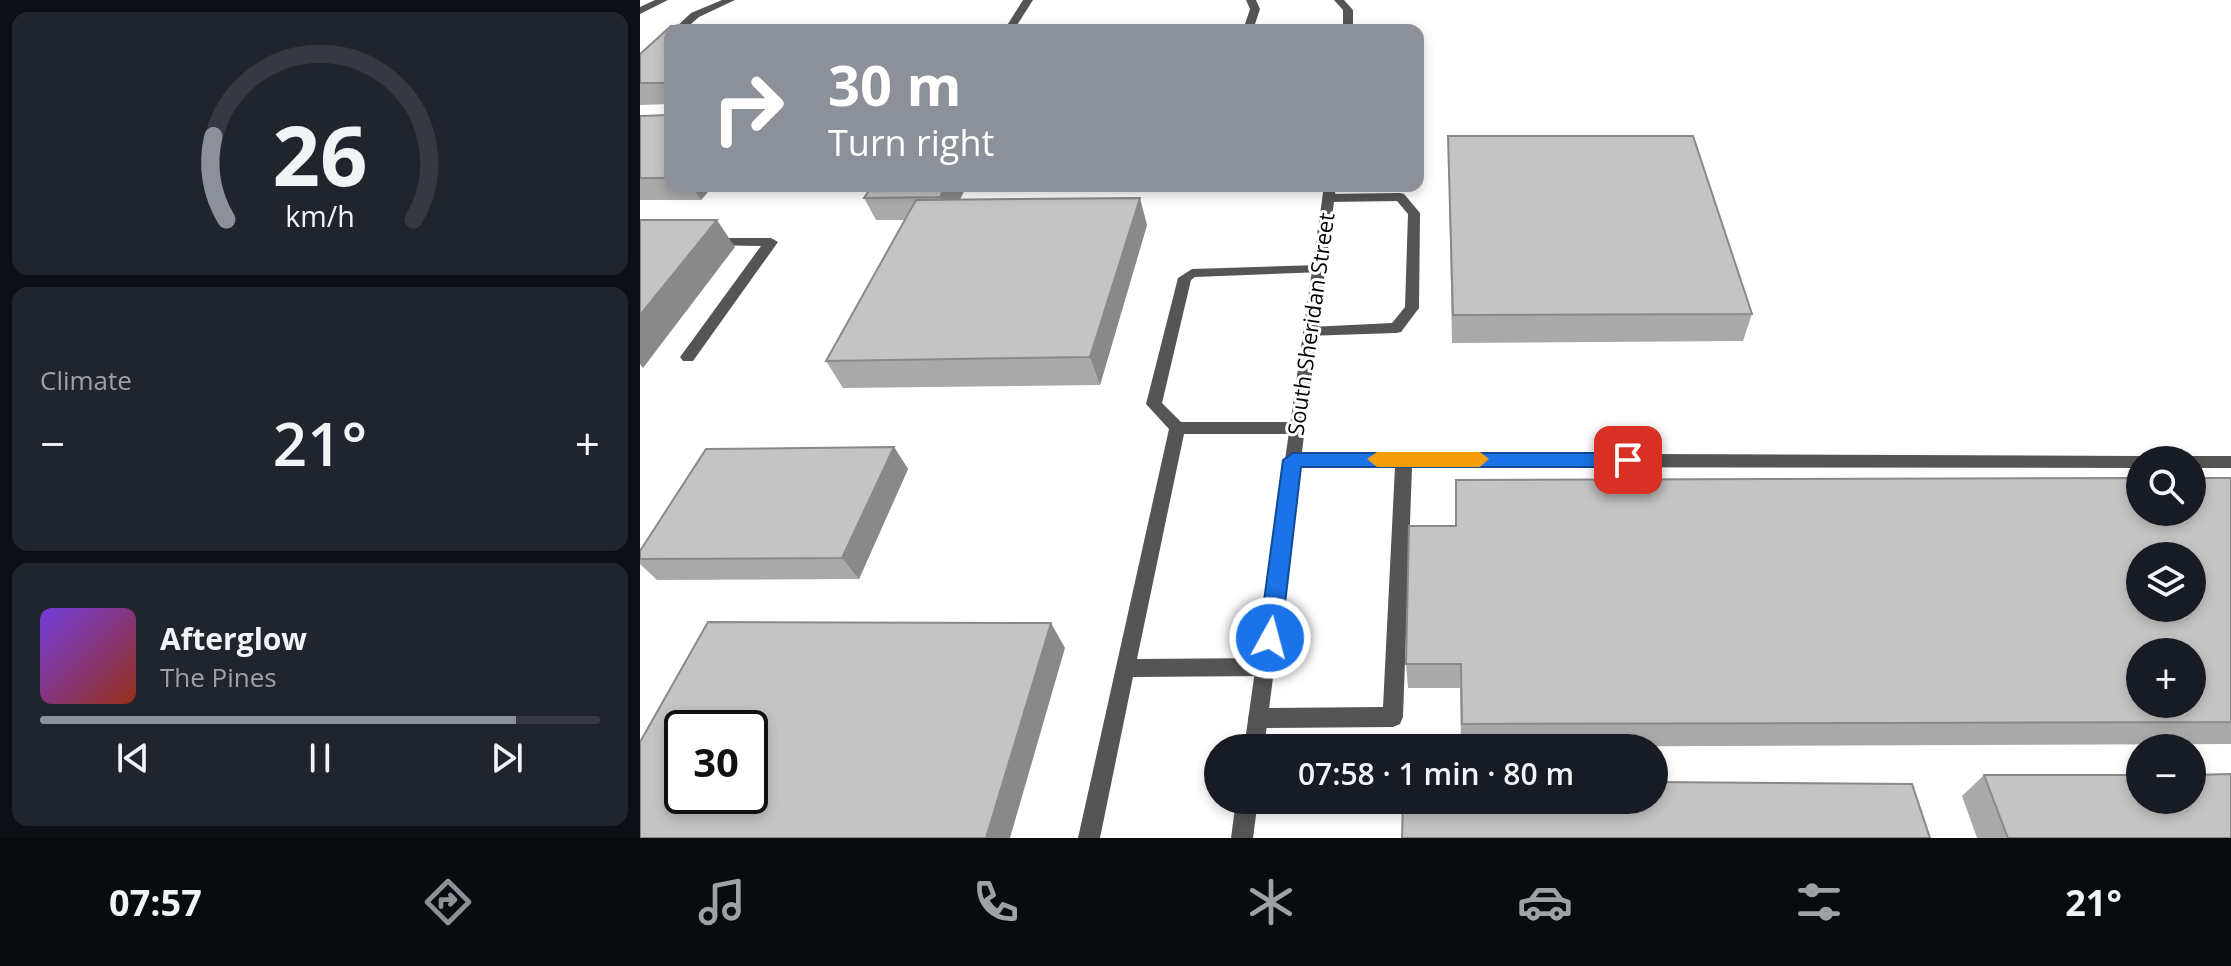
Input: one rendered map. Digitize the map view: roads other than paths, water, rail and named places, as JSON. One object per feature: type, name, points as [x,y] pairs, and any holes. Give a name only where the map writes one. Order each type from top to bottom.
[{"type":"street","points":[[640,11],[663,0]]},
{"type":"street","points":[[685,24],[695,15],[730,0]]},
{"type":"street","points":[[1013,24],[1028,0]]},
{"type":"street","points":[[1250,24],[1255,9],[1251,0]]},
{"type":"street","points":[[1339,0],[1348,10],[1348,24]]},
{"type":"street","points":[[1310,332],[1396,328],[1412,308],[1414,213],[1400,197],[1329,192]]},
{"type":"street","name":"South Sheridan Street","points":[[1256,734],[1329,192]]},
{"type":"street","points":[[688,357],[771,242],[698,242]]},
{"type":"street","points":[[1297,428],[1177,428],[1154,404],[1185,278],[1198,271],[1318,269]]},
{"type":"street","points":[[1089,838],[1177,428]]},
{"type":"street","points":[[1258,718],[1393,717],[1404,459]]},
{"type":"street","points":[[1293,460],[2126,462]]},
{"type":"street","points":[[2206,462],[2231,462]]},
{"type":"street","points":[[1126,668],[1266,667]]},
{"type":"street","points":[[1242,838],[1245,814]]}]
